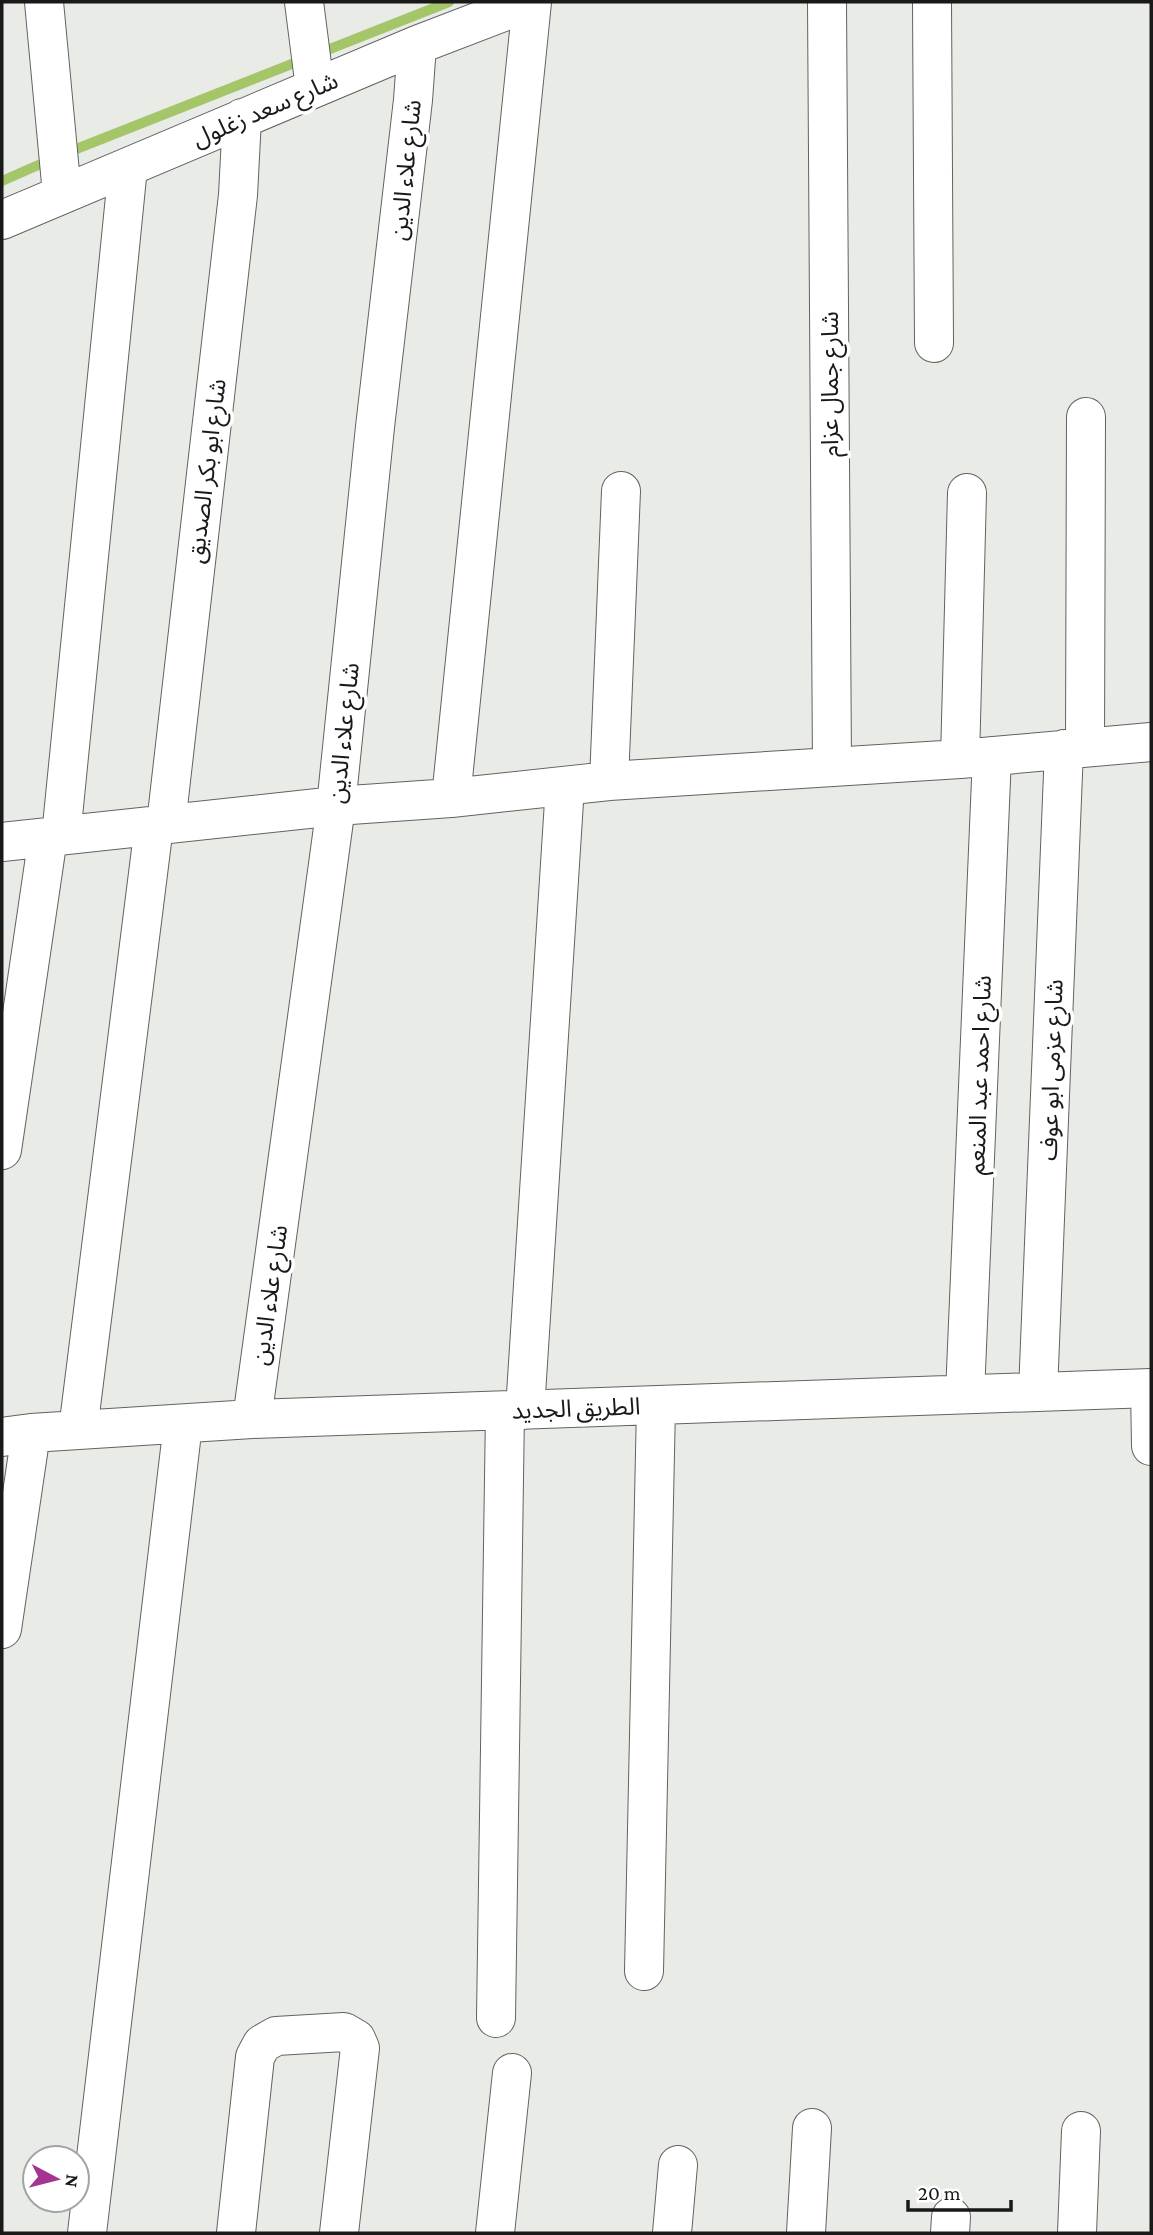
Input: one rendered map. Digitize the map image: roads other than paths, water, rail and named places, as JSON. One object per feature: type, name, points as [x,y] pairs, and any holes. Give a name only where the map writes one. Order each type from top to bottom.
[{"type":"street","points":[[44,2],[62,194]]},
{"type":"street","name":"شارع جمال عزام","points":[[827,2],[832,767]]},
{"type":"street","points":[[932,2],[934,343]]},
{"type":"street","points":[[451,798],[516,4]]},
{"type":"street","name":"شارع سعد زغلول","points":[[2,220],[516,4]]},
{"type":"street","points":[[306,19],[315,88]]},
{"type":"street","name":"شارع علاء الدين","points":[[252,1419],[336,806],[375,427],[413,100],[416,45]]},
{"type":"street","name":"شارع ابو بكر الصديق","points":[[78,1430],[160,825],[238,195],[242,118]]},
{"type":"street","points":[[2,1150],[54,836],[128,167]]},
{"type":"street","name":"شارع عزمى ابو عوف","points":[[1038,1392],[1074,748],[1086,416]]},
{"type":"street","points":[[609,781],[621,491]]},
{"type":"street","name":"شارع احمد عبد المنعم","points":[[965,1394],[976,757],[967,493]]},
{"type":"street","points":[[2,842],[336,806],[451,798],[609,781],[976,757],[1151,741]]},
{"type":"street","points":[[496,2018],[515,1410],[565,786]]},
{"type":"street","points":[[1151,1388],[1151,1446]]},
{"type":"street","name":"الطريق الجديد","points":[[16,1435],[252,1419],[1151,1388]]},
{"type":"street","points":[[644,1971],[656,1406]]},
{"type":"street","points":[[87,2233],[183,1424]]},
{"type":"street","points":[[2,1629],[16,1435]]},
{"type":"street","points":[[236,2233],[255,2057],[262,2044],[276,2036],[344,2032],[356,2039],[360,2048],[339,2233]]},
{"type":"street","points":[[495,2233],[512,2073]]},
{"type":"street","points":[[806,2233],[812,2128]]},
{"type":"street","points":[[1077,2233],[1081,2131]]},
{"type":"street","points":[[672,2233],[678,2165]]},
{"type":"waterway","points":[[2,181],[61,155],[449,2]]}]
